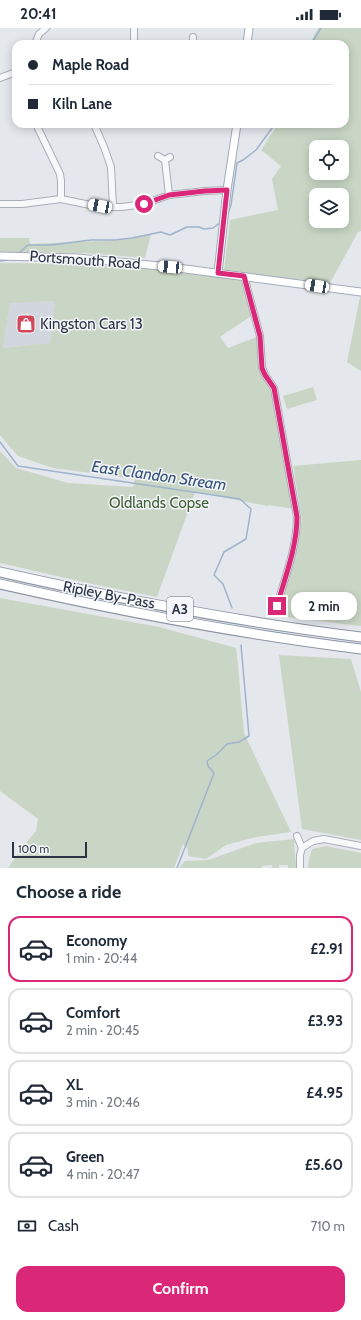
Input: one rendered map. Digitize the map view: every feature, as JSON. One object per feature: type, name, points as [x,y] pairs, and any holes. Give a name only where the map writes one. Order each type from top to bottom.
[{"type":"highway","name":"Ripley By-Pass","points":[[0,572],[121,598],[282,626],[361,637]]},
{"type":"highway","name":"Ripley By-Pass","points":[[0,584],[121,610],[282,638],[361,648]]},
{"type":"main road","points":[[248,40],[249,28]]},
{"type":"main road","points":[[218,273],[222,226],[236,128]]},
{"type":"main road","name":"Portsmouth Road","points":[[0,256],[92,260],[244,276],[361,292]]},
{"type":"street","points":[[37,40],[39,34],[46,28]]},
{"type":"street","points":[[134,28],[134,40]]},
{"type":"street","points":[[0,78],[12,74]]},
{"type":"street","points":[[38,128],[60,174],[61,199]]},
{"type":"street","points":[[96,128],[111,167],[113,207]]},
{"type":"street","points":[[158,156],[168,159],[169,195]]},
{"type":"street","points":[[0,204],[22,204],[61,199],[100,206],[122,207],[144,204],[169,195],[227,190]]},
{"type":"street","points":[[244,276],[260,336],[262,368],[274,388],[297,517],[297,526],[291,555],[277,606]]},
{"type":"street","points":[[297,836],[302,848],[300,855],[300,868]]},
{"type":"street","points":[[302,848],[313,841],[324,839],[361,846]]},
{"type":"shaded area","points":[[55,301],[50,343],[3,348],[10,302]]},
{"type":"green space","points":[[318,28],[361,28],[361,231],[358,232],[330,283],[224,271],[230,220],[278,210],[272,179],[281,166],[261,150],[275,128],[349,128],[349,40],[312,40]]},
{"type":"green space","points":[[151,234],[145,258],[85,253],[0,252],[0,238],[29,238],[30,244],[124,240]]},
{"type":"green space","name":"Oldlands Copse","points":[[0,263],[121,267],[242,279],[251,316],[220,337],[228,348],[259,336],[261,359],[273,389],[294,509],[268,506],[195,492],[157,597],[0,563],[0,451],[16,468],[68,483],[133,487],[135,479],[53,468],[18,456],[0,435]],"holes":[[[55,301],[50,343],[3,348],[10,303]]]},
{"type":"green space","points":[[361,297],[361,371],[347,362]]},
{"type":"green space","points":[[313,387],[317,400],[287,409],[283,396]]},
{"type":"green space","points":[[361,460],[361,626],[278,616],[302,520],[293,466]]},
{"type":"green space","points":[[0,598],[159,627],[236,648],[244,733],[291,832],[256,837],[226,845],[206,859],[188,856],[188,849],[183,844],[174,868],[8,868],[36,831],[38,819],[0,791]]},
{"type":"green space","points":[[279,655],[351,659],[361,692],[361,840],[302,829]]},
{"type":"green space","points":[[294,839],[296,868],[288,868],[288,865],[279,865],[279,868],[272,868],[272,865],[262,866],[262,868],[179,868],[185,861],[208,860],[256,843]]},
{"type":"green space","points":[[326,846],[361,853],[361,868],[308,868],[312,849]]},
{"type":"waterway","name":"East Clandon Stream","points":[[314,40],[321,28]]},
{"type":"waterway","name":"East Clandon Stream","points":[[228,213],[231,205],[237,163],[256,150],[272,128]]},
{"type":"waterway","name":"East Clandon Stream","points":[[18,254],[28,245],[51,245],[91,240],[115,240],[161,232],[170,235],[187,227],[199,227],[204,229],[213,228],[221,222]]},
{"type":"waterway","name":"East Clandon Stream","points":[[0,261],[8,260]]},
{"type":"waterway","name":"East Clandon Stream","points":[[0,442],[18,466],[240,499],[251,509],[246,539],[224,552],[214,575],[223,584],[232,608]]},
{"type":"waterway","name":"East Clandon Stream","points":[[177,868],[214,773],[208,766],[207,761],[216,755],[227,744],[239,742],[249,736],[241,645]]},
{"type":"place","name":"Kingston Cars 13","points":[[26,324]]},
{"type":"route","points":[[144,204],[169,195],[227,190],[218,273],[244,276],[260,336],[262,368],[269,382],[274,388],[297,517],[297,526],[291,555],[277,606]]}]
